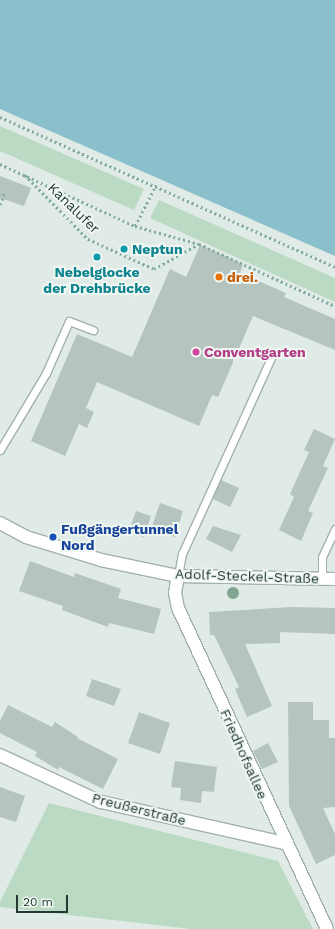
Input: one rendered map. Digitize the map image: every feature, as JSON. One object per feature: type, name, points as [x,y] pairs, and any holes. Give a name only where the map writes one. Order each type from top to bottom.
[{"type":"street","name":"Adolf-Steckel-Straße","points":[[0,523],[26,537],[100,560],[178,576],[335,579]]},
{"type":"street","name":"Friedhofsallee","points":[[178,576],[175,594],[178,608],[285,843],[327,929]]},
{"type":"street","name":"Preußerstraße","points":[[0,755],[101,802],[285,843]]},
{"type":"lane","points":[[0,450],[46,373],[70,321],[93,330]]},
{"type":"lane","points":[[178,576],[182,554],[273,353]]},
{"type":"lane","points":[[322,579],[322,557],[335,529]]},
{"type":"path","points":[[0,117],[156,185],[335,267]]},
{"type":"path","points":[[0,164],[135,226],[199,244],[335,306]]},
{"type":"path","name":"Kanalufer","points":[[25,175],[88,239],[154,269],[199,244]]},
{"type":"path","points":[[135,226],[156,185]]},
{"type":"path","points":[[0,204],[4,194]]},
{"type":"green space","points":[[0,126],[144,189],[134,210],[0,151]]},
{"type":"green space","points":[[159,200],[335,278],[335,302],[150,218]]},
{"type":"green space","points":[[49,803],[278,861],[313,929],[191,929],[0,907],[0,902]]},
{"type":"water","points":[[0,0],[335,0],[335,256],[0,109]]},
{"type":"building","points":[[0,176],[31,188],[24,206],[0,198]]},
{"type":"building","points":[[200,245],[243,264],[240,273],[286,293],[284,297],[335,319],[335,350],[253,316],[218,397],[212,395],[199,426],[97,382],[86,408],[94,412],[87,428],[79,424],[65,456],[31,441],[77,334],[132,357],[170,269],[186,277]]},
{"type":"building","points":[[314,429],[335,439],[323,466],[328,468],[308,511],[313,513],[301,541],[279,530],[294,497],[290,494],[309,452],[304,450]]},
{"type":"building","points":[[221,480],[239,488],[230,507],[213,499]]},
{"type":"building","points":[[160,503],[183,511],[175,537],[151,529]]},
{"type":"building","points":[[136,511],[151,516],[144,537],[129,531]]},
{"type":"building","points":[[213,526],[241,535],[232,552],[206,539]]},
{"type":"building","points":[[30,561],[74,577],[75,573],[121,589],[118,598],[161,609],[154,634],[109,623],[108,627],[62,610],[63,606],[19,591]]},
{"type":"building","points":[[291,607],[335,608],[335,634],[280,632],[280,643],[245,644],[272,706],[247,717],[235,689],[239,687],[214,635],[210,635],[209,612]]},
{"type":"building","points":[[92,679],[121,689],[114,706],[86,696]]},
{"type":"building","points":[[288,702],[313,702],[313,720],[329,720],[329,738],[335,738],[335,807],[323,808],[335,834],[335,855],[316,864],[289,806]]},
{"type":"building","points":[[8,705],[52,727],[55,722],[78,737],[77,738],[118,759],[103,789],[59,767],[58,770],[35,756],[37,752],[0,733],[0,721]]},
{"type":"building","points":[[139,712],[170,723],[160,754],[128,743]]},
{"type":"building","points":[[268,743],[278,762],[262,769],[253,751]]},
{"type":"building","points":[[175,761],[217,767],[214,792],[202,791],[201,803],[180,800],[181,788],[171,787]]},
{"type":"building","points":[[0,787],[25,796],[16,822],[0,817]]},
{"type":"place","name":"Neptun","points":[[124,249]]},
{"type":"place","name":"Nebelglocke der Drehbrücke","points":[[97,257]]},
{"type":"place","name":"drei.","points":[[219,277]]},
{"type":"place","name":"Conventgarten","points":[[196,352]]},
{"type":"place","name":"Fußgängertunnel Nord","points":[[53,537]]}]
